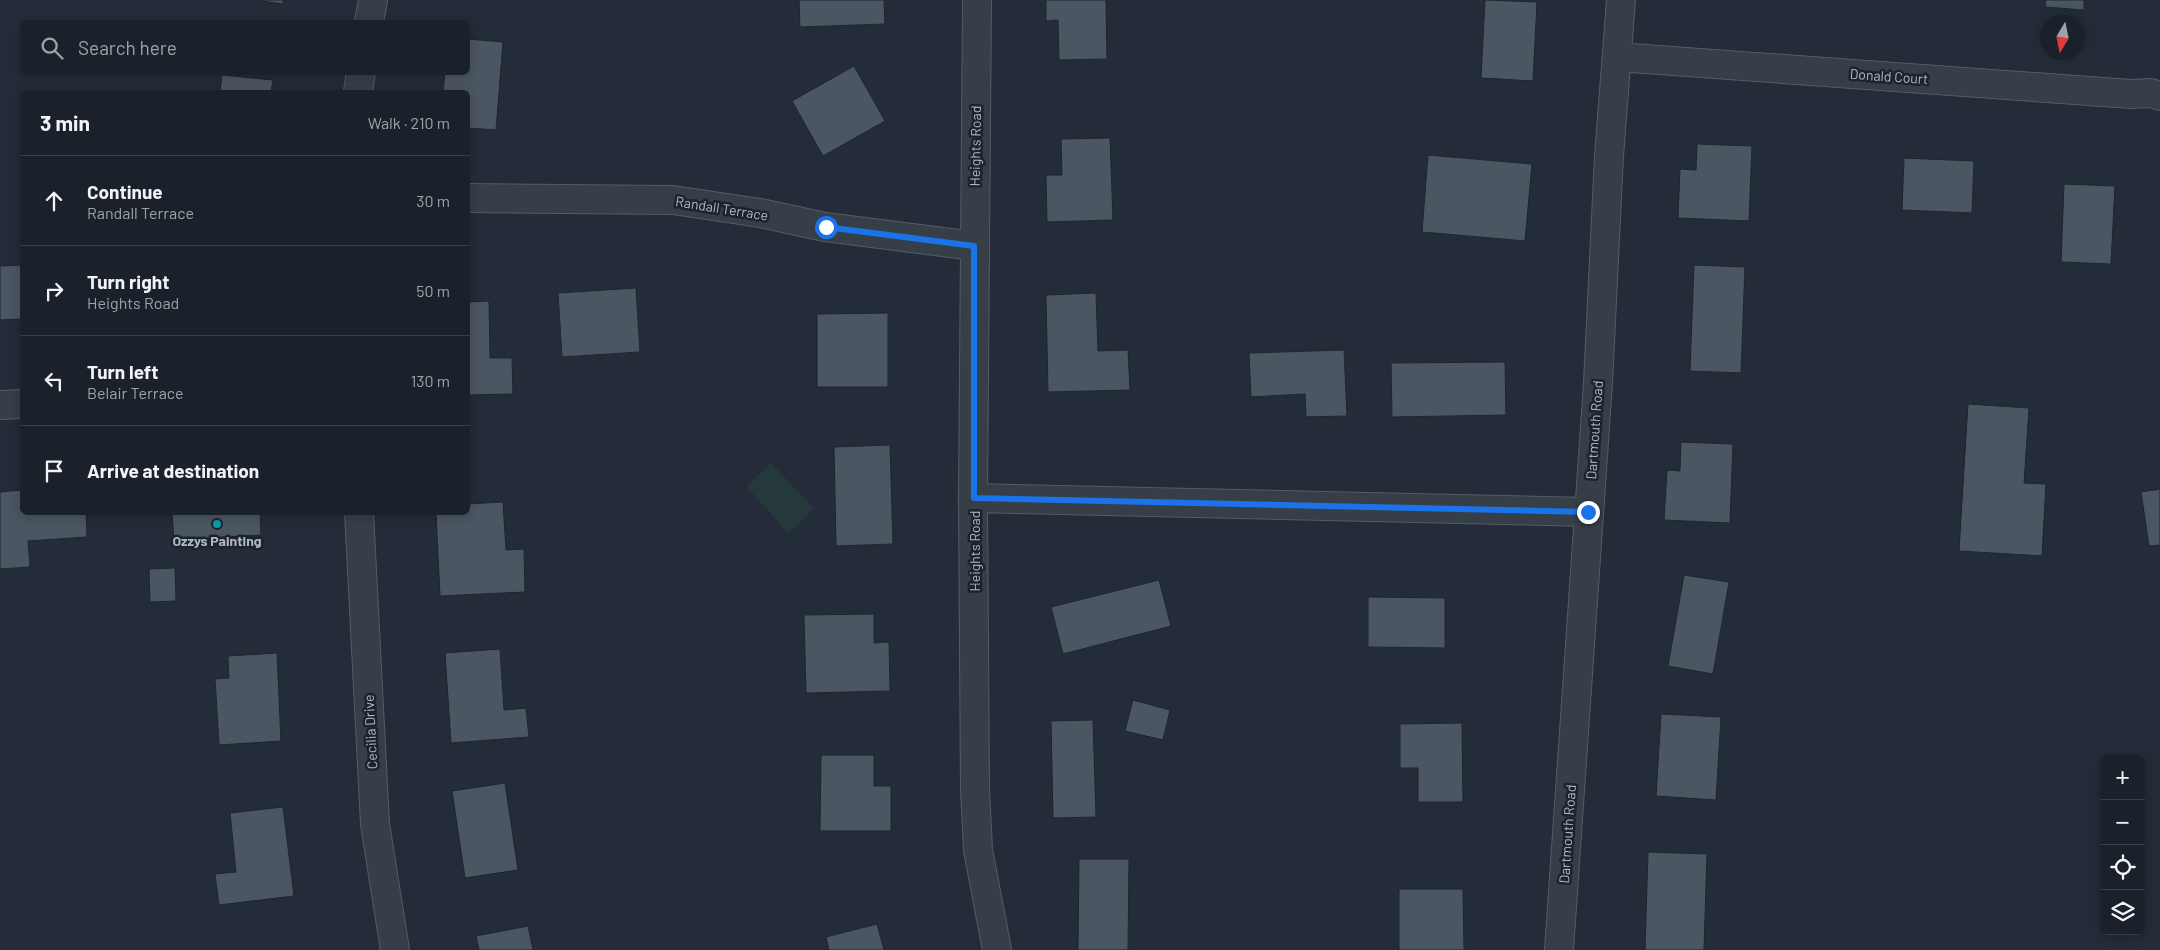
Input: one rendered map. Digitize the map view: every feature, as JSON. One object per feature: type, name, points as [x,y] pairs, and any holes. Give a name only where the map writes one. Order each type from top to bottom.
[{"type":"street","points":[[369,20],[373,0]]},
{"type":"street","name":"Heights Road","points":[[977,0],[974,246],[975,790],[978,842],[997,950]]},
{"type":"street","name":"Dartmouth Road","points":[[1559,950],[1598,383],[1609,156],[1621,0]]},
{"type":"street","name":"Donald Court","points":[[1617,57],[2131,94],[2151,93],[2160,96]]},
{"type":"street","points":[[358,90],[361,75]]},
{"type":"street","name":"Randall Terrace","points":[[470,198],[673,200],[760,213],[826,227],[974,246]]},
{"type":"street","points":[[0,405],[20,404]]},
{"type":"street","points":[[974,498],[1588,512]]},
{"type":"street","name":"Cecilia Drive","points":[[359,515],[375,824],[396,950]]},
{"type":"shaded area","points":[[771,463],[814,509],[788,533],[746,486]]},
{"type":"building","points":[[255,0],[283,0],[283,4]]},
{"type":"building","points":[[799,0],[884,0],[885,24],[800,27]]},
{"type":"building","points":[[1046,0],[1106,0],[1107,59],[1059,60],[1058,20],[1046,21]]},
{"type":"building","points":[[1485,0],[1537,2],[1533,81],[1481,78]]},
{"type":"building","points":[[2046,0],[2084,0],[2084,10],[2045,7]]},
{"type":"building","points":[[470,39],[503,42],[496,130],[470,128],[470,90],[443,90],[445,75],[470,75]]},
{"type":"building","points":[[854,66],[885,121],[823,156],[792,101]]},
{"type":"building","points":[[222,75],[273,80],[271,90],[220,90]]},
{"type":"building","points":[[1110,138],[1113,220],[1047,222],[1046,175],[1062,175],[1061,139]]},
{"type":"building","points":[[1697,144],[1752,146],[1749,221],[1678,218],[1680,169],[1696,170]]},
{"type":"building","points":[[1428,155],[1532,164],[1525,241],[1422,232]]},
{"type":"building","points":[[1904,158],[1974,161],[1972,213],[1902,210]]},
{"type":"building","points":[[2064,184],[2115,186],[2111,264],[2061,262]]},
{"type":"building","points":[[20,265],[20,319],[0,320],[0,266]]},
{"type":"building","points":[[1694,265],[1745,267],[1741,373],[1690,371]]},
{"type":"building","points":[[636,288],[640,352],[562,357],[558,293]]},
{"type":"building","points":[[1096,293],[1098,351],[1128,350],[1130,390],[1048,392],[1046,295]]},
{"type":"building","points":[[489,301],[490,358],[512,358],[513,394],[470,395],[470,302]]},
{"type":"building","points":[[888,313],[888,387],[817,387],[817,314]]},
{"type":"building","points":[[1344,350],[1347,416],[1306,417],[1305,394],[1251,397],[1249,353]]},
{"type":"building","points":[[1505,362],[1506,415],[1392,417],[1391,363]]},
{"type":"building","points":[[1968,404],[2029,408],[2024,483],[2046,484],[2042,556],[1959,551]]},
{"type":"building","points":[[1681,442],[1733,444],[1730,523],[1664,520],[1667,470],[1680,471]]},
{"type":"building","points":[[890,445],[893,544],[836,546],[834,447]]},
{"type":"building","points":[[2160,489],[2160,545],[2149,546],[2141,492]]},
{"type":"building","points":[[20,490],[20,515],[86,515],[87,537],[28,541],[30,567],[0,569],[0,492]]},
{"type":"building","points":[[503,502],[506,550],[524,549],[525,592],[440,596],[436,515],[470,515],[470,504]]},
{"type":"building","name":"Ozzys Painting","points":[[172,515],[260,515],[261,535],[174,540]]},
{"type":"building","points":[[175,568],[176,601],[150,602],[149,569]]},
{"type":"building","points":[[1684,575],[1729,582],[1713,674],[1668,666]]},
{"type":"building","points":[[1159,580],[1171,626],[1063,654],[1051,607]]},
{"type":"building","points":[[1368,597],[1445,598],[1445,648],[1368,647]]},
{"type":"building","points":[[874,614],[874,643],[889,642],[890,691],[806,693],[804,615]]},
{"type":"building","points":[[500,649],[504,710],[526,708],[529,737],[451,743],[445,653]]},
{"type":"building","points":[[277,653],[281,741],[219,745],[215,679],[229,678],[228,656]]},
{"type":"building","points":[[1133,700],[1170,710],[1163,740],[1125,731]]},
{"type":"building","points":[[1661,714],[1721,717],[1716,800],[1656,796]]},
{"type":"building","points":[[1093,720],[1096,817],[1053,818],[1051,721]]},
{"type":"building","points":[[1462,723],[1463,802],[1418,802],[1418,768],[1400,768],[1400,724]]},
{"type":"building","points":[[821,755],[874,755],[874,786],[891,786],[891,831],[820,831]]},
{"type":"building","points":[[505,783],[518,870],[465,878],[452,791]]},
{"type":"building","points":[[283,807],[294,896],[219,905],[215,874],[236,872],[230,813]]},
{"type":"building","points":[[1648,852],[1707,854],[1704,950],[1645,950]]},
{"type":"building","points":[[1079,859],[1129,859],[1128,950],[1078,950]]},
{"type":"building","points":[[1399,889],[1463,889],[1464,950],[1399,950]]},
{"type":"building","points":[[877,924],[884,950],[829,950],[826,937]]},
{"type":"building","points":[[528,926],[533,950],[479,950],[476,936]]},
{"type":"place","name":"Ozzys Painting","points":[[217,524]]},
{"type":"route","points":[[826,227],[974,246],[974,498],[1588,512]]}]
